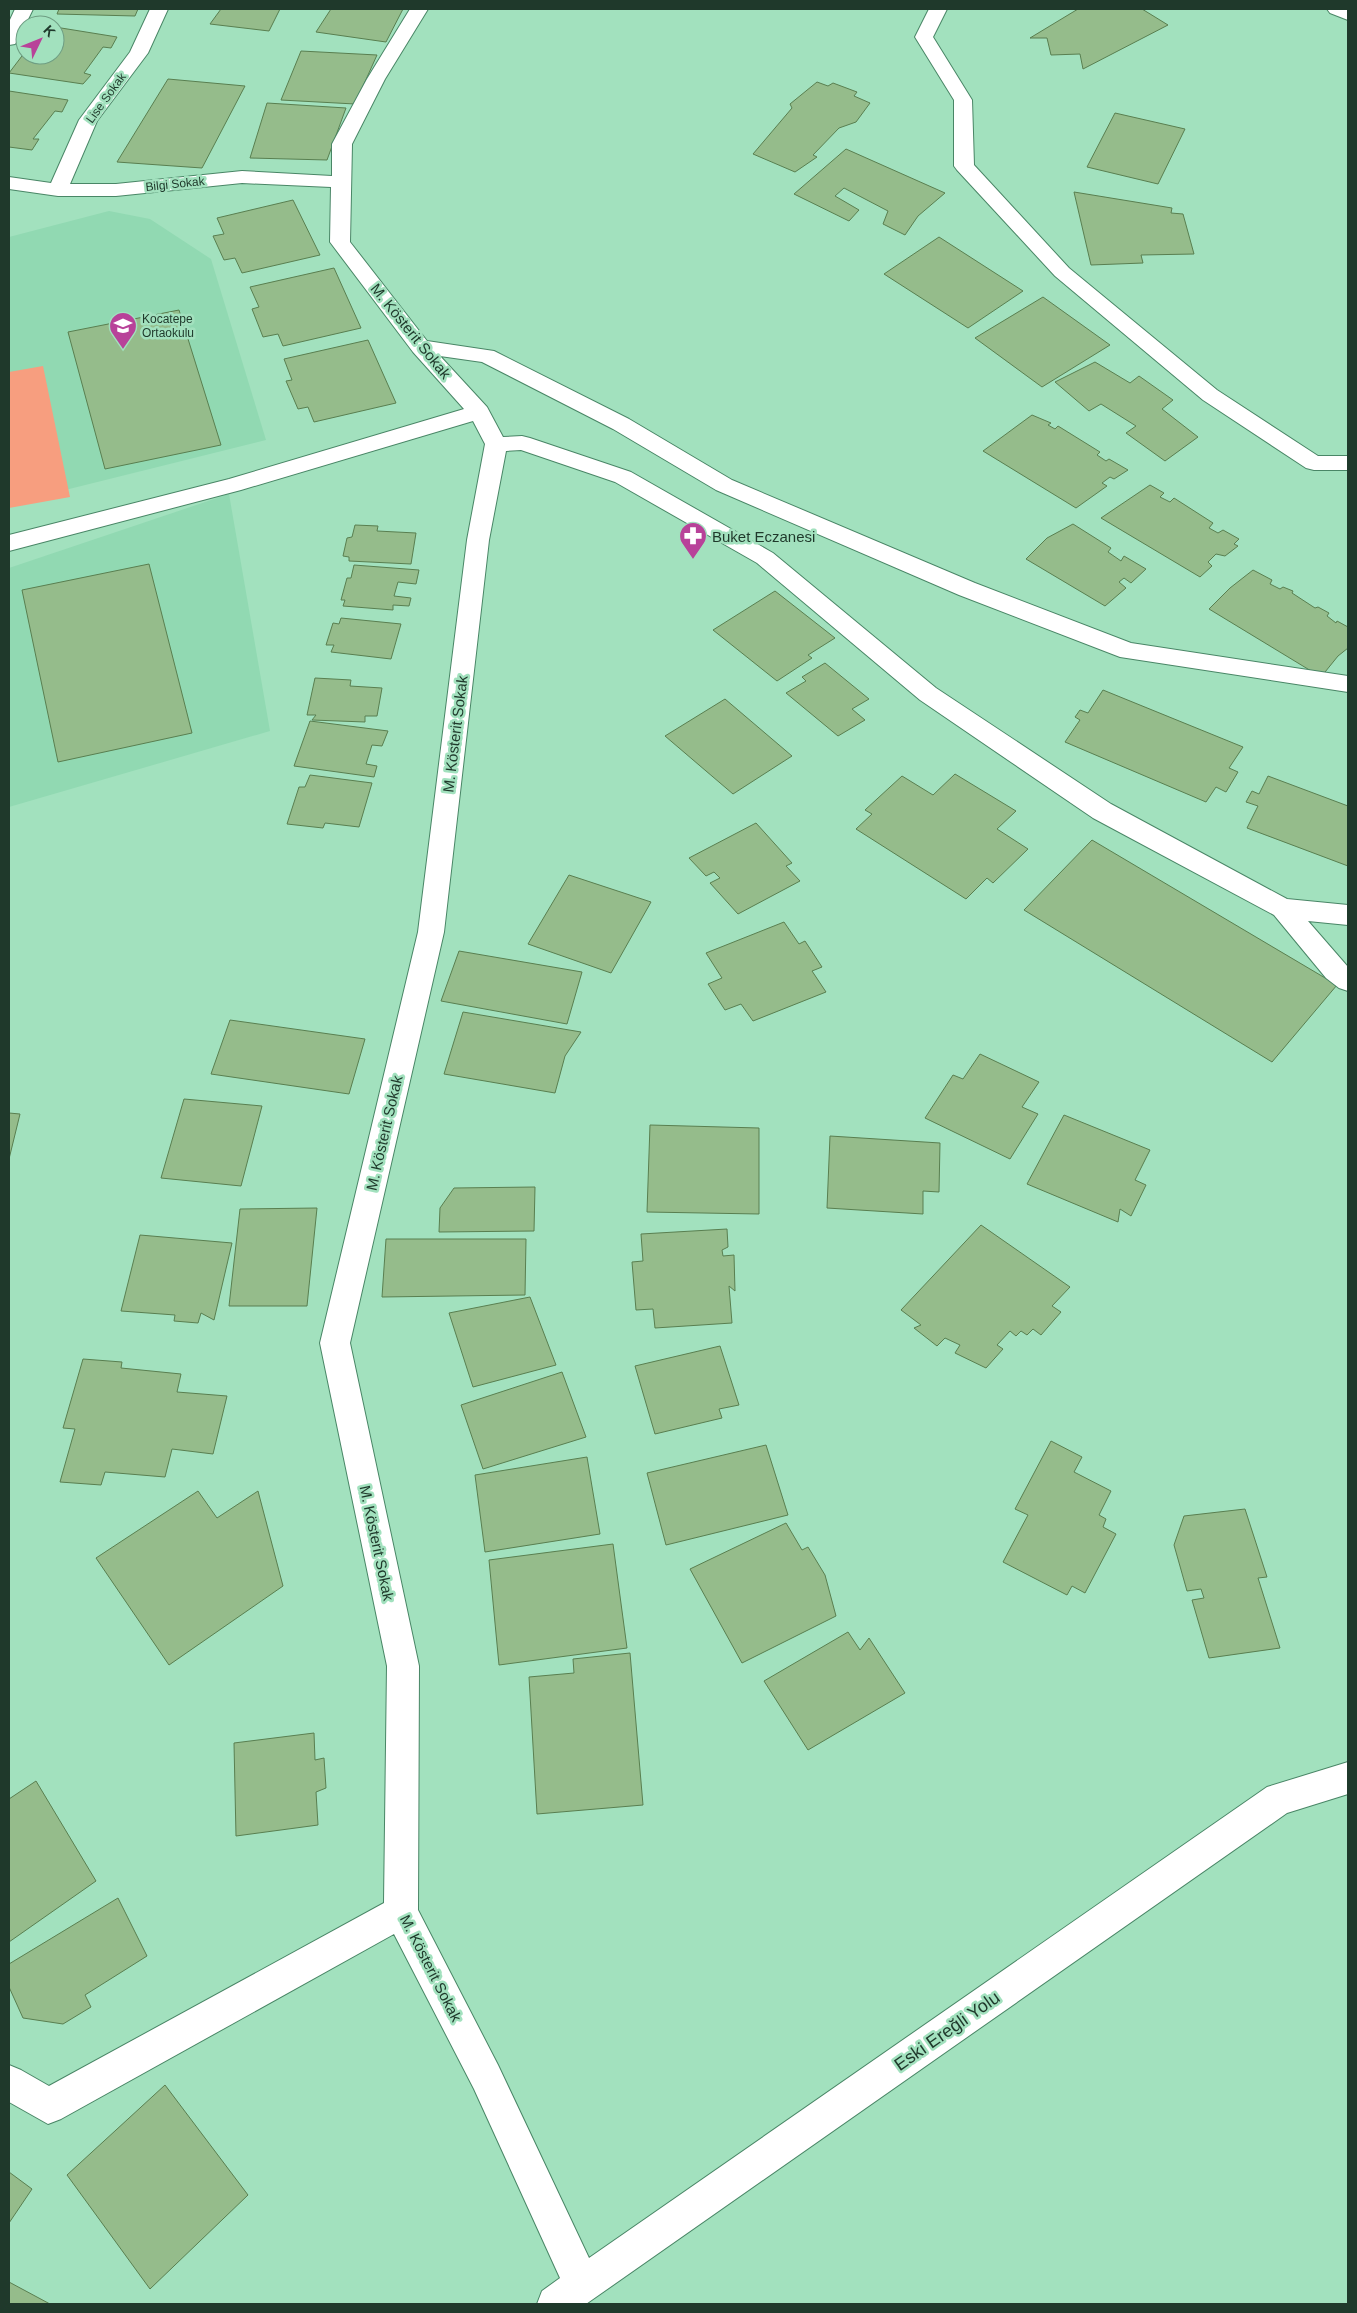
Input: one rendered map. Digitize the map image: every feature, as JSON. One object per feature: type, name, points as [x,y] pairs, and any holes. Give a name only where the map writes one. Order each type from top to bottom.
[{"type":"main road","points":[[9,40],[24,9]]},
{"type":"main road","name":"Lise Sokak","points":[[58,190],[88,120],[139,54],[159,9]]},
{"type":"main road","name":"M. Kösterit Sokak","points":[[419,9],[376,79],[342,144],[340,242],[420,346],[478,412],[496,444],[478,540],[431,932],[335,1343],[403,1666],[401,1912],[486,2078],[569,2295]]},
{"type":"main road","points":[[938,9],[924,38],[963,100],[964,166],[1062,272],[1210,395],[1314,463],[1348,463]]},
{"type":"main road","points":[[1336,9],[1348,16]]},
{"type":"main road","name":"Bilgi Sokak","points":[[9,183],[58,190],[116,190],[242,177],[341,182]]},
{"type":"main road","points":[[420,346],[487,356],[620,424],[724,485],[967,589],[1128,651],[1348,684]]},
{"type":"main road","points":[[9,543],[233,485],[478,412]]},
{"type":"main road","points":[[496,444],[522,443],[623,477],[765,558],[928,694],[1102,811],[1283,908],[1336,971],[1348,981]]},
{"type":"main road","points":[[1283,908],[1348,915]]},
{"type":"main road","name":"Eski Ereğli Yolu","points":[[569,2295],[1279,1799],[1348,1778]]},
{"type":"main road","points":[[9,2082],[48,2106],[401,1912]]},
{"type":"shaded area","name":"Kocatepe Ortaokulu","points":[[109,211],[150,219],[211,259],[266,440],[9,504],[9,237]]},
{"type":"shaded area","points":[[43,366],[70,497],[9,508],[9,372]]},
{"type":"shaded area","points":[[229,494],[270,731],[9,807],[9,568]]},
{"type":"building","points":[[59,9],[138,9],[135,16],[57,14]]},
{"type":"building","points":[[221,9],[280,9],[269,31],[210,24]]},
{"type":"building","points":[[331,9],[403,9],[386,42],[316,32]]},
{"type":"building","points":[[1078,9],[1142,9],[1168,25],[1083,69],[1080,54],[1051,55],[1047,38],[1030,38]]},
{"type":"building","points":[[65,29],[117,37],[111,48],[103,47],[84,73],[91,75],[83,84],[9,73],[15,65],[65,65]]},
{"type":"building","points":[[301,51],[377,55],[355,104],[281,100]]},
{"type":"building","points":[[168,79],[245,86],[202,168],[117,162]]},
{"type":"building","points":[[817,82],[828,86],[833,83],[857,92],[854,96],[870,103],[856,122],[839,128],[813,155],[817,157],[795,172],[753,154],[792,108],[790,104]]},
{"type":"building","points":[[9,91],[68,100],[62,112],[55,111],[33,139],[39,139],[32,150],[9,147]]},
{"type":"building","points":[[267,103],[346,108],[327,160],[250,158]]},
{"type":"building","points":[[1115,113],[1185,129],[1158,184],[1087,167]]},
{"type":"building","points":[[846,149],[945,193],[918,216],[905,235],[883,224],[888,211],[844,188],[835,196],[859,210],[849,221],[794,194]]},
{"type":"building","points":[[1074,192],[1172,208],[1171,213],[1183,214],[1194,254],[1141,255],[1143,263],[1091,265]]},
{"type":"building","points":[[293,200],[320,255],[242,273],[235,258],[224,260],[213,236],[224,234],[217,218]]},
{"type":"building","points":[[939,237],[1023,291],[968,328],[884,274]]},
{"type":"building","points":[[334,268],[361,328],[283,346],[278,334],[263,337],[252,309],[259,307],[250,287]]},
{"type":"building","points":[[1043,297],[1110,345],[1042,387],[975,338]]},
{"type":"building","points":[[179,310],[221,445],[105,469],[68,332]]},
{"type":"building","points":[[368,340],[396,403],[314,422],[308,407],[298,409],[286,381],[292,380],[284,359]]},
{"type":"building","points":[[1095,362],[1130,383],[1139,376],[1173,400],[1162,409],[1198,437],[1165,461],[1126,433],[1136,426],[1101,404],[1089,411],[1055,382]]},
{"type":"building","points":[[1032,415],[1051,423],[1048,425],[1055,429],[1058,426],[1100,452],[1097,455],[1106,461],[1109,459],[1128,470],[1114,479],[1110,477],[1102,483],[1107,486],[1076,508],[983,451]]},
{"type":"building","points":[[1150,485],[1164,493],[1160,497],[1170,502],[1174,498],[1213,523],[1209,528],[1218,533],[1223,530],[1239,539],[1234,544],[1238,546],[1225,556],[1216,554],[1208,562],[1212,566],[1200,577],[1101,518]]},
{"type":"building","points":[[1073,524],[1111,548],[1108,552],[1121,561],[1124,556],[1146,569],[1131,583],[1124,578],[1119,582],[1126,588],[1105,606],[1026,559],[1047,538]]},
{"type":"building","points":[[355,525],[378,526],[377,531],[416,533],[411,564],[349,561],[349,557],[343,556],[347,538],[352,537]]},
{"type":"building","points":[[149,564],[192,733],[58,762],[22,590]]},
{"type":"building","points":[[354,565],[419,570],[416,584],[398,582],[394,596],[411,598],[409,606],[393,605],[393,610],[343,606],[345,600],[341,600],[347,578],[351,578]]},
{"type":"building","points":[[1253,570],[1272,580],[1270,584],[1280,589],[1283,587],[1293,591],[1292,593],[1315,608],[1318,607],[1329,613],[1327,616],[1336,623],[1337,621],[1348,627],[1348,648],[1338,656],[1321,677],[1209,609],[1230,588]]},
{"type":"building","points":[[775,591],[835,638],[808,655],[812,658],[777,681],[713,630]]},
{"type":"building","points":[[341,618],[401,624],[391,659],[331,652],[334,645],[326,645],[333,623],[339,624]]},
{"type":"building","points":[[825,663],[869,699],[852,709],[865,720],[838,736],[786,693],[806,681],[802,677]]},
{"type":"building","points":[[315,678],[351,680],[350,686],[382,688],[377,716],[365,716],[365,722],[312,720],[316,715],[307,715]]},
{"type":"building","points":[[1103,690],[1243,747],[1229,768],[1238,772],[1226,792],[1216,787],[1206,802],[1065,742],[1080,720],[1075,717],[1080,710],[1088,713]]},
{"type":"building","points":[[725,699],[792,756],[733,794],[665,736]]},
{"type":"building","points":[[310,721],[388,731],[382,746],[372,745],[366,764],[377,766],[374,777],[294,766]]},
{"type":"building","points":[[955,774],[1016,811],[997,829],[1028,849],[993,883],[987,878],[966,899],[856,829],[872,814],[865,810],[902,776],[933,795]]},
{"type":"building","points":[[310,775],[372,783],[359,827],[325,823],[323,828],[287,824],[299,787],[305,787]]},
{"type":"building","points":[[1268,776],[1348,806],[1348,866],[1247,828],[1258,806],[1246,802],[1252,791],[1259,794]]},
{"type":"building","points":[[756,823],[792,863],[786,866],[800,881],[738,914],[710,883],[720,878],[714,872],[706,876],[689,858]]},
{"type":"building","points":[[1092,840],[1337,985],[1272,1062],[1024,910]]},
{"type":"building","points":[[569,875],[651,902],[611,973],[528,944]]},
{"type":"building","points":[[784,922],[799,944],[805,941],[822,967],[812,971],[826,992],[753,1021],[741,1004],[725,1010],[708,984],[722,978],[706,953]]},
{"type":"building","points":[[459,951],[582,972],[567,1024],[441,1001]]},
{"type":"building","points":[[463,1012],[581,1032],[565,1056],[555,1093],[444,1074]]},
{"type":"building","points":[[230,1020],[365,1039],[349,1094],[211,1074]]},
{"type":"building","points":[[980,1054],[1039,1082],[1022,1107],[1038,1114],[1010,1159],[925,1118],[953,1075],[963,1079]]},
{"type":"building","points":[[184,1099],[262,1106],[241,1186],[161,1178]]},
{"type":"building","points":[[9,1113],[20,1114],[9,1159]]},
{"type":"building","points":[[1064,1115],[1150,1150],[1135,1180],[1146,1185],[1131,1216],[1120,1209],[1118,1222],[1027,1184]]},
{"type":"building","points":[[650,1125],[759,1128],[759,1214],[647,1212]]},
{"type":"building","points":[[830,1136],[940,1143],[939,1192],[923,1191],[923,1214],[827,1208]]},
{"type":"building","points":[[535,1187],[534,1231],[439,1232],[440,1208],[454,1188]]},
{"type":"building","points":[[317,1208],[307,1306],[229,1306],[240,1209]]},
{"type":"building","points":[[981,1225],[1070,1287],[1052,1306],[1061,1312],[1041,1335],[1033,1329],[1027,1335],[1021,1331],[1016,1336],[1010,1331],[997,1345],[1003,1349],[986,1368],[955,1353],[960,1345],[945,1338],[937,1346],[914,1328],[921,1325],[901,1310]]},
{"type":"building","points":[[727,1229],[728,1247],[722,1250],[723,1256],[734,1255],[735,1291],[729,1286],[732,1323],[655,1328],[653,1309],[636,1310],[632,1262],[643,1261],[641,1234]]},
{"type":"building","points":[[140,1235],[232,1243],[214,1320],[201,1313],[198,1323],[174,1321],[175,1315],[121,1311]]},
{"type":"building","points":[[386,1239],[526,1239],[525,1295],[382,1297]]},
{"type":"building","points":[[530,1297],[556,1365],[473,1387],[449,1313]]},
{"type":"building","points":[[720,1346],[739,1405],[719,1409],[722,1418],[655,1434],[635,1366]]},
{"type":"building","points":[[83,1359],[122,1362],[121,1368],[181,1374],[177,1392],[227,1396],[213,1454],[172,1449],[165,1477],[105,1472],[101,1485],[60,1482],[75,1429],[63,1428]]},
{"type":"building","points":[[562,1372],[586,1437],[483,1469],[461,1405]]},
{"type":"building","points":[[1051,1441],[1082,1457],[1074,1472],[1111,1491],[1099,1515],[1106,1519],[1103,1527],[1116,1534],[1085,1593],[1072,1586],[1067,1595],[1003,1562],[1028,1515],[1015,1509]]},
{"type":"building","points":[[766,1445],[788,1515],[666,1545],[647,1473]]},
{"type":"building","points":[[587,1457],[600,1534],[485,1552],[475,1475]]},
{"type":"building","points":[[198,1491],[217,1518],[258,1491],[283,1586],[169,1665],[96,1558]]},
{"type":"building","points":[[1245,1509],[1267,1577],[1258,1578],[1280,1648],[1209,1658],[1192,1600],[1204,1598],[1201,1589],[1187,1591],[1174,1545],[1184,1516]]},
{"type":"building","points":[[786,1523],[802,1550],[808,1547],[825,1575],[836,1616],[742,1663],[690,1569]]},
{"type":"building","points":[[613,1544],[627,1648],[499,1665],[489,1560]]},
{"type":"building","points":[[848,1632],[860,1650],[869,1638],[905,1693],[808,1750],[764,1681]]},
{"type":"building","points":[[630,1653],[643,1805],[537,1814],[529,1677],[574,1673],[573,1659]]},
{"type":"building","points":[[314,1733],[315,1760],[324,1758],[326,1788],[316,1792],[318,1825],[236,1836],[234,1743]]},
{"type":"building","points":[[36,1781],[96,1881],[9,1942],[9,1799]]},
{"type":"building","points":[[118,1898],[147,1956],[85,1995],[91,2007],[63,2024],[23,2018],[9,1987],[9,1964]]},
{"type":"building","points":[[165,2085],[248,2195],[150,2289],[67,2175]]},
{"type":"building","points":[[9,2172],[32,2189],[9,2223]]},
{"type":"building","points":[[9,2282],[50,2304],[9,2304]]},
{"type":"place","name":"Kocatepe Ortaokulu","points":[[123,350]]},
{"type":"place","name":"Buket Eczanesi","points":[[693,560]]}]
